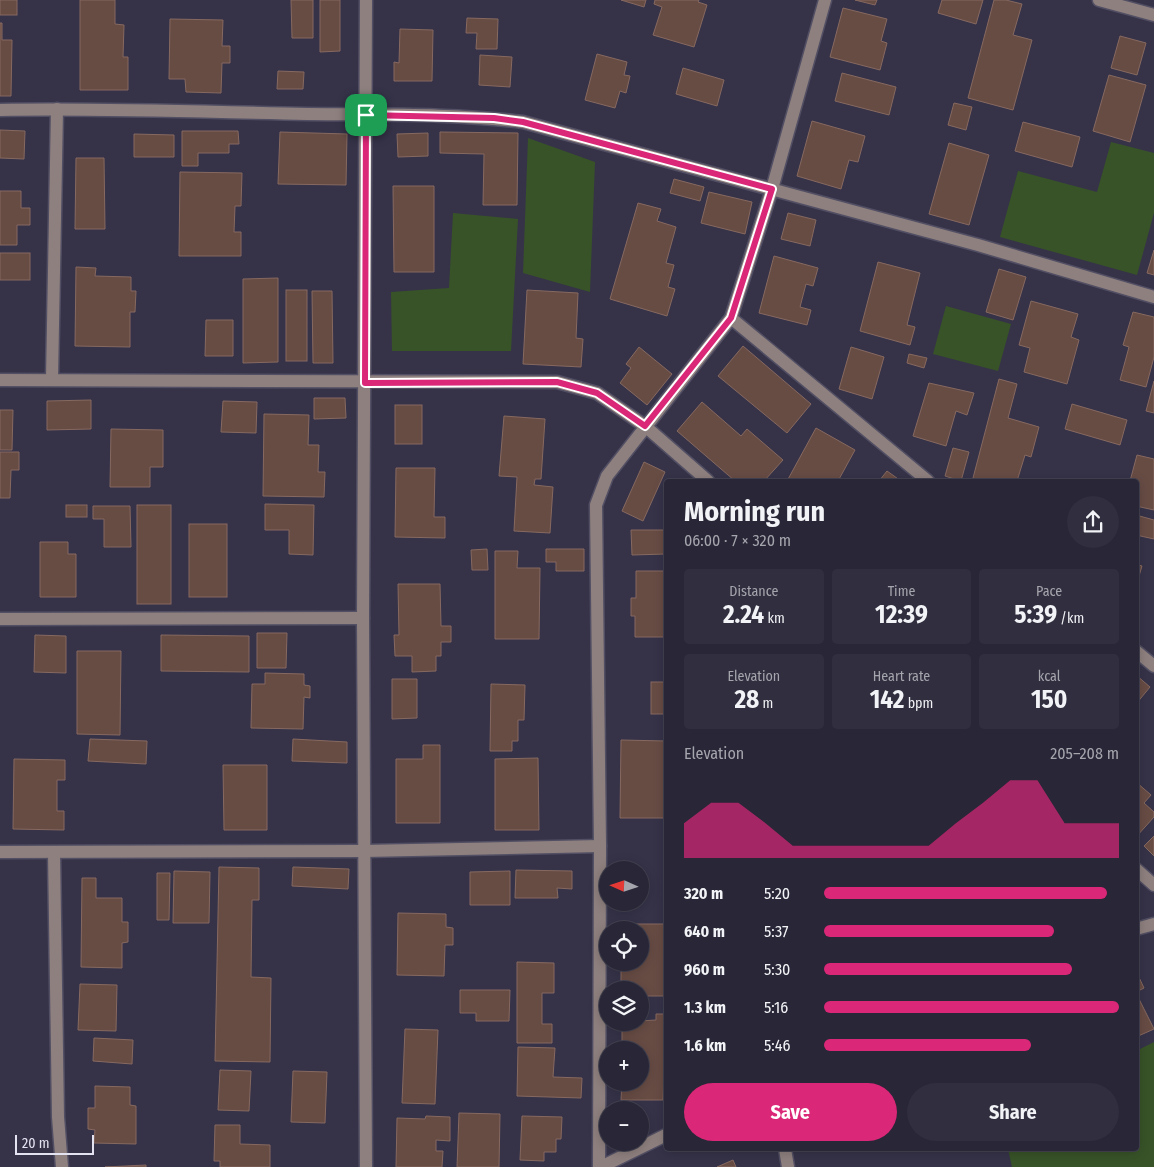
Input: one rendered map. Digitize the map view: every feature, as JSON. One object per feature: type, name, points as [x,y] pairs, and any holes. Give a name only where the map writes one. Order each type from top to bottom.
[{"type":"street","points":[[366,0],[363,618],[366,1167]]},
{"type":"street","points":[[664,1136],[600,1167],[600,846],[596,505],[607,476],[731,318],[772,189],[825,0]]},
{"type":"street","points":[[1099,0],[1154,15]]},
{"type":"street","points":[[52,378],[57,109]]},
{"type":"street","points":[[0,110],[57,109],[366,115],[494,118],[523,122],[978,245],[1154,298]]},
{"type":"street","points":[[731,318],[926,479]]},
{"type":"street","points":[[0,380],[52,378],[365,383],[557,382],[597,393],[645,426],[706,479]]},
{"type":"street","points":[[0,619],[363,618]]},
{"type":"street","points":[[1139,654],[1154,663]]},
{"type":"street","points":[[0,852],[364,850],[600,846]]},
{"type":"street","points":[[54,853],[58,1117],[62,1167]]},
{"type":"street","points":[[1139,872],[1154,885]]},
{"type":"street","points":[[1139,928],[1154,924]]},
{"type":"street","points":[[785,1151],[788,1167]]},
{"type":"green space","points":[[528,138],[595,162],[590,292],[523,273]]},
{"type":"green space","points":[[1111,142],[1154,153],[1154,213],[1137,275],[1000,237],[1018,171],[1097,192]]},
{"type":"green space","points":[[453,213],[518,219],[511,351],[392,351],[391,292],[449,288]]},
{"type":"green space","points":[[946,306],[1011,324],[998,371],[933,354]]},
{"type":"green space","points":[[1154,1042],[1154,1167],[1012,1167],[1008,1151],[1139,1151],[1139,1050]]},
{"type":"building","points":[[0,0],[17,0],[17,15],[0,15]]},
{"type":"building","points":[[80,0],[115,0],[115,24],[124,25],[123,57],[128,57],[128,90],[80,90]]},
{"type":"building","points":[[291,0],[313,0],[313,38],[292,38]]},
{"type":"building","points":[[320,0],[340,0],[340,51],[320,52]]},
{"type":"building","points":[[621,0],[646,0],[644,7]]},
{"type":"building","points":[[655,0],[699,0],[698,2],[707,5],[694,47],[653,35],[662,7],[654,4]]},
{"type":"building","points":[[855,0],[877,0],[875,5]]},
{"type":"building","points":[[942,0],[983,0],[976,24],[938,13]]},
{"type":"building","points":[[994,0],[1006,0],[1022,4],[1013,35],[1032,40],[1013,110],[968,98]]},
{"type":"building","points":[[843,8],[887,19],[881,41],[887,43],[880,70],[830,57]]},
{"type":"building","points":[[467,18],[498,19],[497,49],[476,49],[477,33],[466,33]]},
{"type":"building","points":[[170,19],[223,20],[222,46],[230,46],[230,63],[222,63],[221,93],[186,92],[185,79],[169,79]]},
{"type":"building","points":[[0,23],[2,23],[2,40],[12,40],[11,96],[0,96]]},
{"type":"building","points":[[400,29],[433,30],[432,81],[394,81],[394,62],[399,63]]},
{"type":"building","points":[[1120,36],[1146,43],[1137,75],[1111,68]]},
{"type":"building","points":[[597,54],[627,62],[624,75],[630,76],[626,93],[620,91],[615,108],[585,100]]},
{"type":"building","points":[[480,55],[512,57],[510,87],[479,85]]},
{"type":"building","points":[[683,68],[724,80],[717,106],[676,94]]},
{"type":"building","points":[[278,71],[304,72],[303,89],[277,89]]},
{"type":"building","points":[[842,73],[896,87],[889,115],[835,101]]},
{"type":"building","points":[[1109,75],[1146,85],[1130,142],[1093,131]]},
{"type":"building","points":[[954,103],[972,107],[966,130],[948,125]]},
{"type":"building","points":[[812,121],[865,136],[858,162],[849,160],[841,189],[797,176]]},
{"type":"building","points":[[1023,122],[1080,137],[1072,167],[1015,151]]},
{"type":"building","points":[[0,130],[25,131],[24,159],[0,158]]},
{"type":"building","points":[[182,131],[238,131],[239,144],[229,144],[229,153],[198,153],[198,166],[182,166]]},
{"type":"building","points":[[280,132],[347,134],[346,185],[278,184]]},
{"type":"building","points":[[440,132],[518,133],[517,205],[483,205],[484,154],[440,153]]},
{"type":"building","points":[[428,133],[428,156],[398,157],[397,134]]},
{"type":"building","points":[[134,134],[174,135],[174,157],[134,157]]},
{"type":"building","points":[[949,143],[989,155],[969,225],[929,214]]},
{"type":"building","points":[[76,158],[104,158],[105,229],[75,229]]},
{"type":"building","points":[[180,172],[242,173],[241,206],[235,206],[234,232],[241,232],[241,256],[179,256]]},
{"type":"building","points":[[674,179],[704,187],[700,201],[670,193]]},
{"type":"building","points":[[393,186],[434,186],[434,272],[394,272]]},
{"type":"building","points":[[0,191],[21,191],[21,208],[30,208],[30,225],[17,225],[17,245],[0,245]]},
{"type":"building","points":[[709,192],[752,202],[745,234],[701,223]]},
{"type":"building","points":[[638,203],[661,209],[657,221],[676,227],[666,263],[674,265],[668,287],[675,289],[667,316],[610,299]]},
{"type":"building","points":[[788,213],[816,220],[810,246],[781,239]]},
{"type":"building","points":[[1154,250],[1154,275],[1147,273]]},
{"type":"building","points":[[0,253],[30,253],[30,280],[0,280]]},
{"type":"building","points":[[774,256],[818,268],[813,286],[806,284],[800,307],[811,310],[807,325],[759,313]]},
{"type":"building","points":[[878,262],[920,273],[907,325],[915,327],[910,345],[860,331]]},
{"type":"building","points":[[76,267],[96,268],[95,276],[131,277],[131,291],[136,291],[135,312],[130,312],[130,347],[75,346]]},
{"type":"building","points":[[999,269],[1026,277],[1013,320],[986,312]]},
{"type":"building","points":[[278,278],[278,362],[243,363],[243,279]]},
{"type":"building","points":[[286,290],[307,290],[307,361],[286,361]]},
{"type":"building","points":[[527,290],[578,293],[576,338],[583,339],[581,367],[523,364]]},
{"type":"building","points":[[312,291],[332,291],[333,363],[313,363]]},
{"type":"building","points":[[1031,301],[1078,314],[1071,337],[1079,340],[1067,384],[1024,372],[1030,348],[1019,345]]},
{"type":"building","points":[[1133,312],[1154,317],[1154,357],[1146,387],[1120,380],[1129,347],[1123,345]]},
{"type":"building","points":[[206,320],[233,320],[233,356],[205,356]]},
{"type":"building","points":[[743,346],[811,404],[787,433],[718,376]]},
{"type":"building","points":[[639,347],[672,374],[647,405],[620,383],[631,368],[626,364]]},
{"type":"building","points":[[851,347],[884,357],[872,399],[839,389]]},
{"type":"building","points":[[909,354],[927,358],[924,368],[907,363]]},
{"type":"building","points":[[999,379],[1017,384],[1008,418],[1039,427],[1031,457],[1025,455],[1018,479],[973,478]]},
{"type":"building","points":[[1154,381],[1154,413],[1146,411]]},
{"type":"building","points":[[929,383],[974,393],[967,415],[956,411],[946,446],[913,436]]},
{"type":"building","points":[[314,398],[345,398],[346,418],[314,419]]},
{"type":"building","points":[[91,400],[91,429],[47,430],[47,401]]},
{"type":"building","points":[[223,401],[257,402],[256,433],[221,432]]},
{"type":"building","points":[[702,402],[741,436],[747,429],[783,460],[766,479],[733,479],[677,431]]},
{"type":"building","points":[[1072,404],[1127,420],[1120,445],[1065,429]]},
{"type":"building","points":[[395,405],[422,405],[422,444],[395,444]]},
{"type":"building","points":[[0,410],[13,410],[12,450],[0,450]]},
{"type":"building","points":[[264,414],[309,415],[308,445],[319,445],[318,472],[325,472],[324,497],[263,496]]},
{"type":"building","points":[[504,416],[545,419],[541,479],[535,479],[534,485],[553,487],[550,533],[514,531],[517,477],[499,476]]},
{"type":"building","points":[[816,428],[855,450],[839,479],[788,479]]},
{"type":"building","points":[[111,429],[163,430],[163,467],[150,467],[150,487],[110,487]]},
{"type":"building","points":[[953,448],[969,452],[962,479],[945,476]]},
{"type":"building","points":[[0,452],[19,452],[19,470],[11,470],[10,498],[0,498]]},
{"type":"building","points":[[1137,455],[1154,459],[1154,510],[1139,507],[1139,479],[1131,479]]},
{"type":"building","points":[[644,462],[665,472],[643,521],[622,511]]},
{"type":"building","points":[[396,468],[435,468],[434,517],[445,517],[445,538],[395,537]]},
{"type":"building","points":[[887,471],[898,479],[881,479]]},
{"type":"building","points":[[265,504],[314,505],[313,555],[289,554],[289,530],[265,530]]},
{"type":"building","points":[[66,505],[87,505],[87,517],[66,517]]},
{"type":"building","points":[[137,505],[171,505],[171,604],[137,604]]},
{"type":"building","points":[[93,506],[130,506],[131,547],[104,547],[104,519],[93,519]]},
{"type":"building","points":[[1139,516],[1154,520],[1154,539],[1139,536]]},
{"type":"building","points":[[189,524],[227,524],[227,597],[189,597]]},
{"type":"building","points":[[631,530],[664,530],[664,554],[632,555]]},
{"type":"building","points":[[40,542],[68,542],[68,554],[76,554],[76,597],[40,597]]},
{"type":"building","points":[[487,549],[488,570],[472,570],[471,550]]},
{"type":"building","points":[[546,549],[584,549],[584,571],[556,571],[556,562],[546,562]]},
{"type":"building","points":[[495,551],[518,551],[517,568],[540,568],[539,639],[495,639]]},
{"type":"building","points":[[1139,565],[1142,566],[1139,576]]},
{"type":"building","points":[[636,571],[664,571],[664,637],[635,637],[635,616],[631,616],[631,598],[636,598]]},
{"type":"building","points":[[398,584],[440,584],[441,626],[451,626],[451,642],[441,642],[441,656],[436,656],[436,671],[412,672],[412,656],[395,656],[394,635],[399,635]]},
{"type":"building","points":[[257,633],[287,633],[286,668],[257,668]]},
{"type":"building","points":[[35,635],[66,636],[66,673],[34,672]]},
{"type":"building","points":[[161,635],[249,636],[249,672],[161,671]]},
{"type":"building","points":[[77,651],[121,651],[120,735],[77,734]]},
{"type":"building","points":[[265,673],[304,674],[304,685],[310,686],[310,698],[304,697],[303,729],[251,728],[252,684],[265,684]]},
{"type":"building","points":[[1139,678],[1150,687],[1139,700]]},
{"type":"building","points":[[392,679],[417,679],[417,718],[392,719]]},
{"type":"building","points":[[651,682],[664,682],[664,714],[651,714]]},
{"type":"building","points":[[491,684],[525,685],[524,720],[518,720],[518,741],[512,741],[512,751],[490,751]]},
{"type":"building","points":[[90,739],[147,741],[146,764],[88,761]]},
{"type":"building","points":[[293,739],[347,742],[347,763],[292,761]]},
{"type":"building","points":[[621,740],[664,741],[664,818],[620,818]]},
{"type":"building","points":[[423,745],[440,745],[440,823],[396,823],[396,759],[423,759]]},
{"type":"building","points":[[538,758],[539,830],[495,830],[495,759]]},
{"type":"building","points":[[14,759],[65,760],[65,780],[57,780],[57,811],[64,811],[64,830],[13,829]]},
{"type":"building","points":[[223,765],[267,765],[267,830],[224,830]]},
{"type":"building","points":[[1139,785],[1151,795],[1144,803],[1154,812],[1154,817],[1139,834]]},
{"type":"building","points":[[1154,836],[1154,856],[1144,846]]},
{"type":"building","points":[[219,867],[259,868],[259,900],[252,900],[251,977],[271,978],[270,1062],[215,1061]]},
{"type":"building","points":[[293,867],[349,869],[348,889],[292,886]]},
{"type":"building","points":[[516,870],[572,871],[572,889],[557,888],[558,898],[515,898]]},
{"type":"building","points":[[174,871],[210,872],[209,923],[173,923]]},
{"type":"building","points":[[510,871],[510,905],[470,905],[470,872]]},
{"type":"building","points":[[157,873],[170,873],[169,920],[157,920]]},
{"type":"building","points":[[82,878],[96,878],[96,898],[122,898],[122,922],[128,922],[128,942],[122,943],[122,968],[81,967]]},
{"type":"building","points":[[398,913],[446,914],[446,927],[453,928],[453,945],[445,945],[444,976],[397,975]]},
{"type":"building","points":[[649,924],[664,924],[664,996],[649,996],[649,981],[621,981],[621,971],[649,971]]},
{"type":"building","points":[[517,962],[554,963],[554,993],[542,993],[542,1024],[552,1024],[552,1043],[517,1043]]},
{"type":"building","points":[[1139,977],[1144,988],[1139,990]]},
{"type":"building","points":[[80,984],[117,985],[116,1031],[78,1030]]},
{"type":"building","points":[[460,990],[510,990],[509,1021],[476,1021],[476,1013],[460,1013]]},
{"type":"building","points":[[1139,999],[1154,1029],[1139,1036]]},
{"type":"building","points":[[656,1014],[664,1014],[663,1100],[621,1100],[622,1091],[649,1091],[649,1041],[622,1041],[622,1031],[649,1031],[649,1020],[656,1020]]},
{"type":"building","points":[[405,1029],[438,1030],[435,1104],[402,1103]]},
{"type":"building","points":[[94,1038],[133,1040],[132,1064],[93,1061]]},
{"type":"building","points":[[518,1047],[555,1048],[553,1077],[582,1078],[581,1098],[517,1096]]},
{"type":"building","points":[[220,1070],[251,1071],[249,1111],[218,1110]]},
{"type":"building","points":[[293,1071],[327,1072],[325,1123],[291,1122]]},
{"type":"building","points":[[95,1086],[130,1087],[130,1105],[136,1106],[136,1144],[94,1143],[95,1130],[88,1129],[88,1108],[95,1108]]},
{"type":"building","points":[[459,1113],[500,1114],[499,1167],[457,1167]]},
{"type":"building","points":[[426,1116],[450,1117],[450,1141],[436,1140],[436,1151],[443,1151],[442,1167],[396,1167],[397,1118],[425,1119]]},
{"type":"building","points":[[522,1116],[562,1117],[561,1139],[556,1139],[556,1152],[544,1152],[544,1161],[520,1160]]},
{"type":"building","points":[[215,1125],[240,1125],[240,1144],[270,1145],[270,1167],[220,1167],[220,1161],[214,1161]]},
{"type":"building","points":[[733,1160],[736,1167],[717,1167]]},
{"type":"building","points":[[146,1165],[146,1167],[105,1167]]},
{"type":"route","points":[[366,115],[494,118],[523,122],[772,189],[731,318],[645,426],[597,393],[557,382],[365,383],[366,115]]}]
